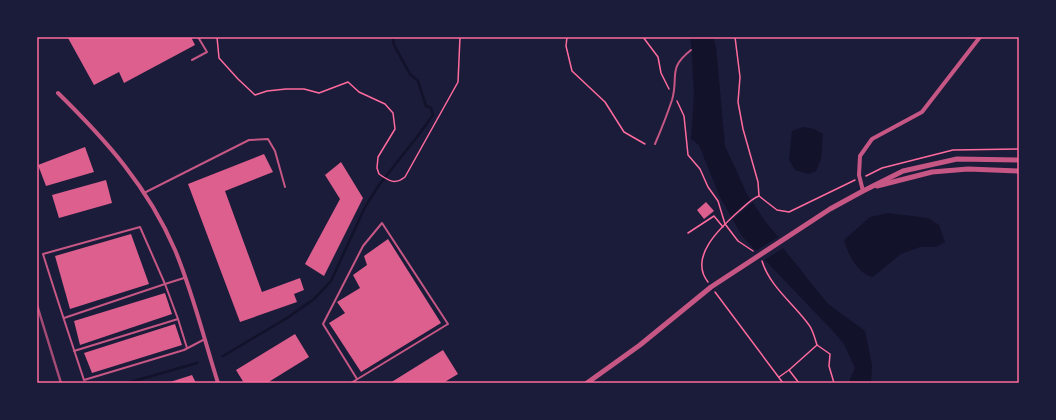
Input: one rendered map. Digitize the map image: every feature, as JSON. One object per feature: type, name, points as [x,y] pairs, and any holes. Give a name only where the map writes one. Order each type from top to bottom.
[{"type":"street","points":[[863,191],[859,175],[860,156],[872,139],[922,112],[980,37]]},
{"type":"street","points":[[58,93],[100,134],[144,193],[164,227],[186,277],[218,383]]},
{"type":"street","points":[[587,383],[640,345],[711,287],[798,232],[830,209],[863,191],[903,171],[957,159],[1019,160]]},
{"type":"street","points":[[863,191],[932,172],[968,169],[1019,171]]},
{"type":"lane","points":[[192,60],[207,52],[198,37]]},
{"type":"lane","points":[[655,144],[673,98],[675,72],[679,59],[691,50]]},
{"type":"lane","points":[[144,193],[249,140],[268,140],[275,151],[285,187]]},
{"type":"lane","points":[[352,383],[448,324],[382,223],[363,246],[323,324],[357,379]]},
{"type":"lane","points":[[187,348],[165,284],[140,227],[43,254],[84,380],[187,348],[205,339]]},
{"type":"lane","points":[[64,318],[186,277]]},
{"type":"lane","points":[[74,351],[178,319]]},
{"type":"path","points":[[216,37],[219,58],[255,95],[286,89],[304,89],[319,93],[348,82],[359,92],[385,104],[393,113],[395,129],[378,157],[377,168],[379,174],[390,181],[399,182],[405,177],[458,82],[460,37]]},
{"type":"path","points":[[567,37],[566,46],[572,70],[605,102],[624,132],[645,144]]},
{"type":"path","points":[[643,37],[658,57],[662,73],[673,98],[679,101],[684,116],[688,155],[703,174],[708,186],[718,201],[725,224],[738,242],[750,247],[754,252]]},
{"type":"path","points":[[735,37],[740,77],[738,102],[743,129],[758,182],[759,196]]},
{"type":"path","points":[[759,196],[725,224],[708,245],[702,258],[701,269],[704,277],[711,287],[783,383]]},
{"type":"path","points":[[759,196],[779,210]]},
{"type":"path","points":[[688,233],[714,216],[723,227]]},
{"type":"path","points":[[758,256],[762,260],[765,272],[810,326],[817,345],[830,354],[829,366],[834,383]]},
{"type":"path","points":[[779,377],[817,345]]},
{"type":"path","points":[[789,370],[799,383]]},
{"type":"shaded area","points":[[688,37],[713,37],[716,47],[725,146],[747,194],[778,237],[783,248],[828,304],[865,331],[872,365],[871,383],[850,383],[850,379],[855,368],[844,344],[742,236],[719,195],[699,145],[691,139],[694,95],[691,42]]},
{"type":"shaded area","points":[[803,127],[814,129],[823,134],[821,159],[816,171],[809,174],[795,170],[789,160],[792,131]]},
{"type":"shaded area","points":[[888,213],[928,218],[939,225],[945,242],[936,247],[920,247],[901,254],[873,277],[863,272],[854,263],[844,240],[870,217]]},
{"type":"pier","points":[[752,198],[754,201],[733,219],[731,216]]},
{"type":"pier","points":[[780,236],[785,247],[763,261],[754,252]]},
{"type":"building","points":[[191,37],[195,45],[124,83],[119,72],[94,85],[68,38]]},
{"type":"building","points":[[85,147],[94,172],[46,186],[38,165]]},
{"type":"building","points":[[264,154],[273,172],[225,191],[262,292],[300,278],[304,290],[294,294],[297,302],[240,322],[188,184]]},
{"type":"building","points":[[341,162],[363,198],[324,276],[305,264],[340,199],[325,175]]},
{"type":"building","points":[[106,180],[112,203],[59,218],[52,195]]},
{"type":"building","points":[[706,202],[714,211],[704,219],[697,210]]},
{"type":"building","points":[[131,234],[149,284],[70,309],[55,256]]},
{"type":"building","points":[[388,239],[441,323],[361,372],[329,323],[345,313],[337,302],[360,288],[353,275],[367,265],[364,256]]},
{"type":"building","points":[[165,293],[172,314],[80,345],[74,321]]},
{"type":"building","points":[[175,324],[182,345],[92,373],[84,353]]},
{"type":"building","points":[[295,334],[309,357],[267,383],[244,383],[236,370]]},
{"type":"building","points":[[443,350],[458,374],[443,383],[390,383]]},
{"type":"building","points":[[192,375],[196,383],[167,383]]},
{"type":"waterway","points":[[223,356],[287,318],[314,299],[331,281],[365,207],[379,185],[433,115],[431,108],[426,106],[418,81],[410,74],[394,45],[393,37]]},
{"type":"waterway","points":[[127,383],[197,363]]},
{"type":"railway","points":[[37,305],[61,383]]}]
